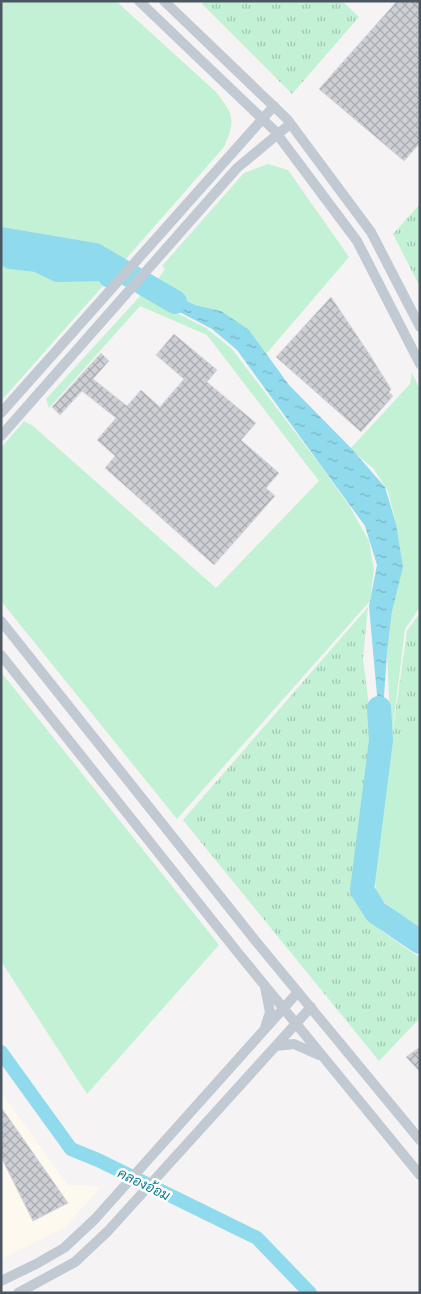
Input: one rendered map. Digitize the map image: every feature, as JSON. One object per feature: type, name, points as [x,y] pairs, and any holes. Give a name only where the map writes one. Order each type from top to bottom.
[{"type":"street","points":[[139,1],[278,135],[357,241],[420,364]]},
{"type":"street","points":[[164,1],[274,106],[290,124],[371,232],[420,327]]},
{"type":"street","points":[[1,413],[274,106]]},
{"type":"street","points":[[1,436],[237,168],[290,124]]},
{"type":"street","points":[[1,621],[254,939],[420,1140]]},
{"type":"street","points":[[1,655],[238,954],[420,1174]]},
{"type":"street","points":[[262,1034],[270,1012],[265,985]]},
{"type":"street","points":[[1,1281],[64,1248],[95,1219],[298,992]]},
{"type":"street","points":[[18,1293],[75,1262],[108,1231],[311,1007]]},
{"type":"street","points":[[276,1046],[294,1044],[324,1058]]},
{"type":"shaded area","points":[[1,1092],[68,1185],[101,1187],[65,1227],[1,1259]]},
{"type":"green space","points":[[1,1],[116,1],[216,92],[230,113],[230,130],[224,147],[124,261],[112,255],[105,247],[1,233]]},
{"type":"green space","points":[[204,1],[342,1],[359,17],[292,94],[202,4]]},
{"type":"green space","points":[[268,164],[288,170],[349,257],[266,354],[221,311],[195,305],[156,282],[165,269],[162,266],[244,173]]},
{"type":"green space","points":[[420,204],[420,287],[393,234]]},
{"type":"green space","points":[[1,254],[13,258],[37,260],[58,270],[103,269],[109,279],[1,401]]},
{"type":"green space","points":[[142,294],[206,328],[232,349],[350,507],[369,541],[374,570],[370,601],[177,819],[1,601],[1,448],[24,421],[33,426],[216,588],[319,481],[207,335],[140,306],[49,408],[46,399]]},
{"type":"green space","points":[[412,373],[420,390],[420,607],[405,629],[391,743],[420,716],[420,928],[400,915],[376,895],[375,876],[391,744],[387,653],[392,611],[396,524],[388,491],[373,468],[350,449],[410,384]]},
{"type":"green space","points":[[368,607],[363,658],[374,746],[352,880],[361,911],[383,932],[420,958],[420,1018],[379,1061],[183,820]]},
{"type":"green space","points":[[420,613],[420,716],[391,744],[407,631]]},
{"type":"green space","points":[[1,672],[219,945],[87,1094],[1,961]]},
{"type":"water","points":[[154,278],[171,293],[195,305],[221,311],[249,330],[289,385],[350,447],[385,487],[396,524],[403,567],[392,611],[381,740],[369,606],[377,565],[365,526],[237,350],[212,329],[141,292]]},
{"type":"building","points":[[397,1],[420,1],[420,143],[404,161],[319,89]]},
{"type":"building","points":[[331,297],[368,352],[391,389],[389,392],[393,396],[361,432],[276,357]]},
{"type":"building","points":[[174,334],[217,370],[207,382],[256,423],[241,440],[279,473],[266,488],[275,496],[214,565],[105,468],[115,456],[97,440],[116,418],[82,391],[60,415],[52,407],[101,353],[109,361],[93,379],[127,406],[141,390],[160,407],[184,379],[156,355]]},
{"type":"building","points":[[420,1047],[420,1072],[406,1057]]},
{"type":"building","points":[[1,1107],[68,1203],[33,1221],[1,1157]]},
{"type":"waterway","points":[[1,239],[95,255],[175,302]]},
{"type":"waterway","points":[[11,257],[37,260],[58,270],[106,269],[110,276]]},
{"type":"waterway","points":[[379,708],[381,740],[362,890],[376,912],[420,942]]},
{"type":"waterway","name":"คลองอ้อม","points":[[1,1052],[71,1149],[98,1160],[257,1238],[310,1293]]}]
